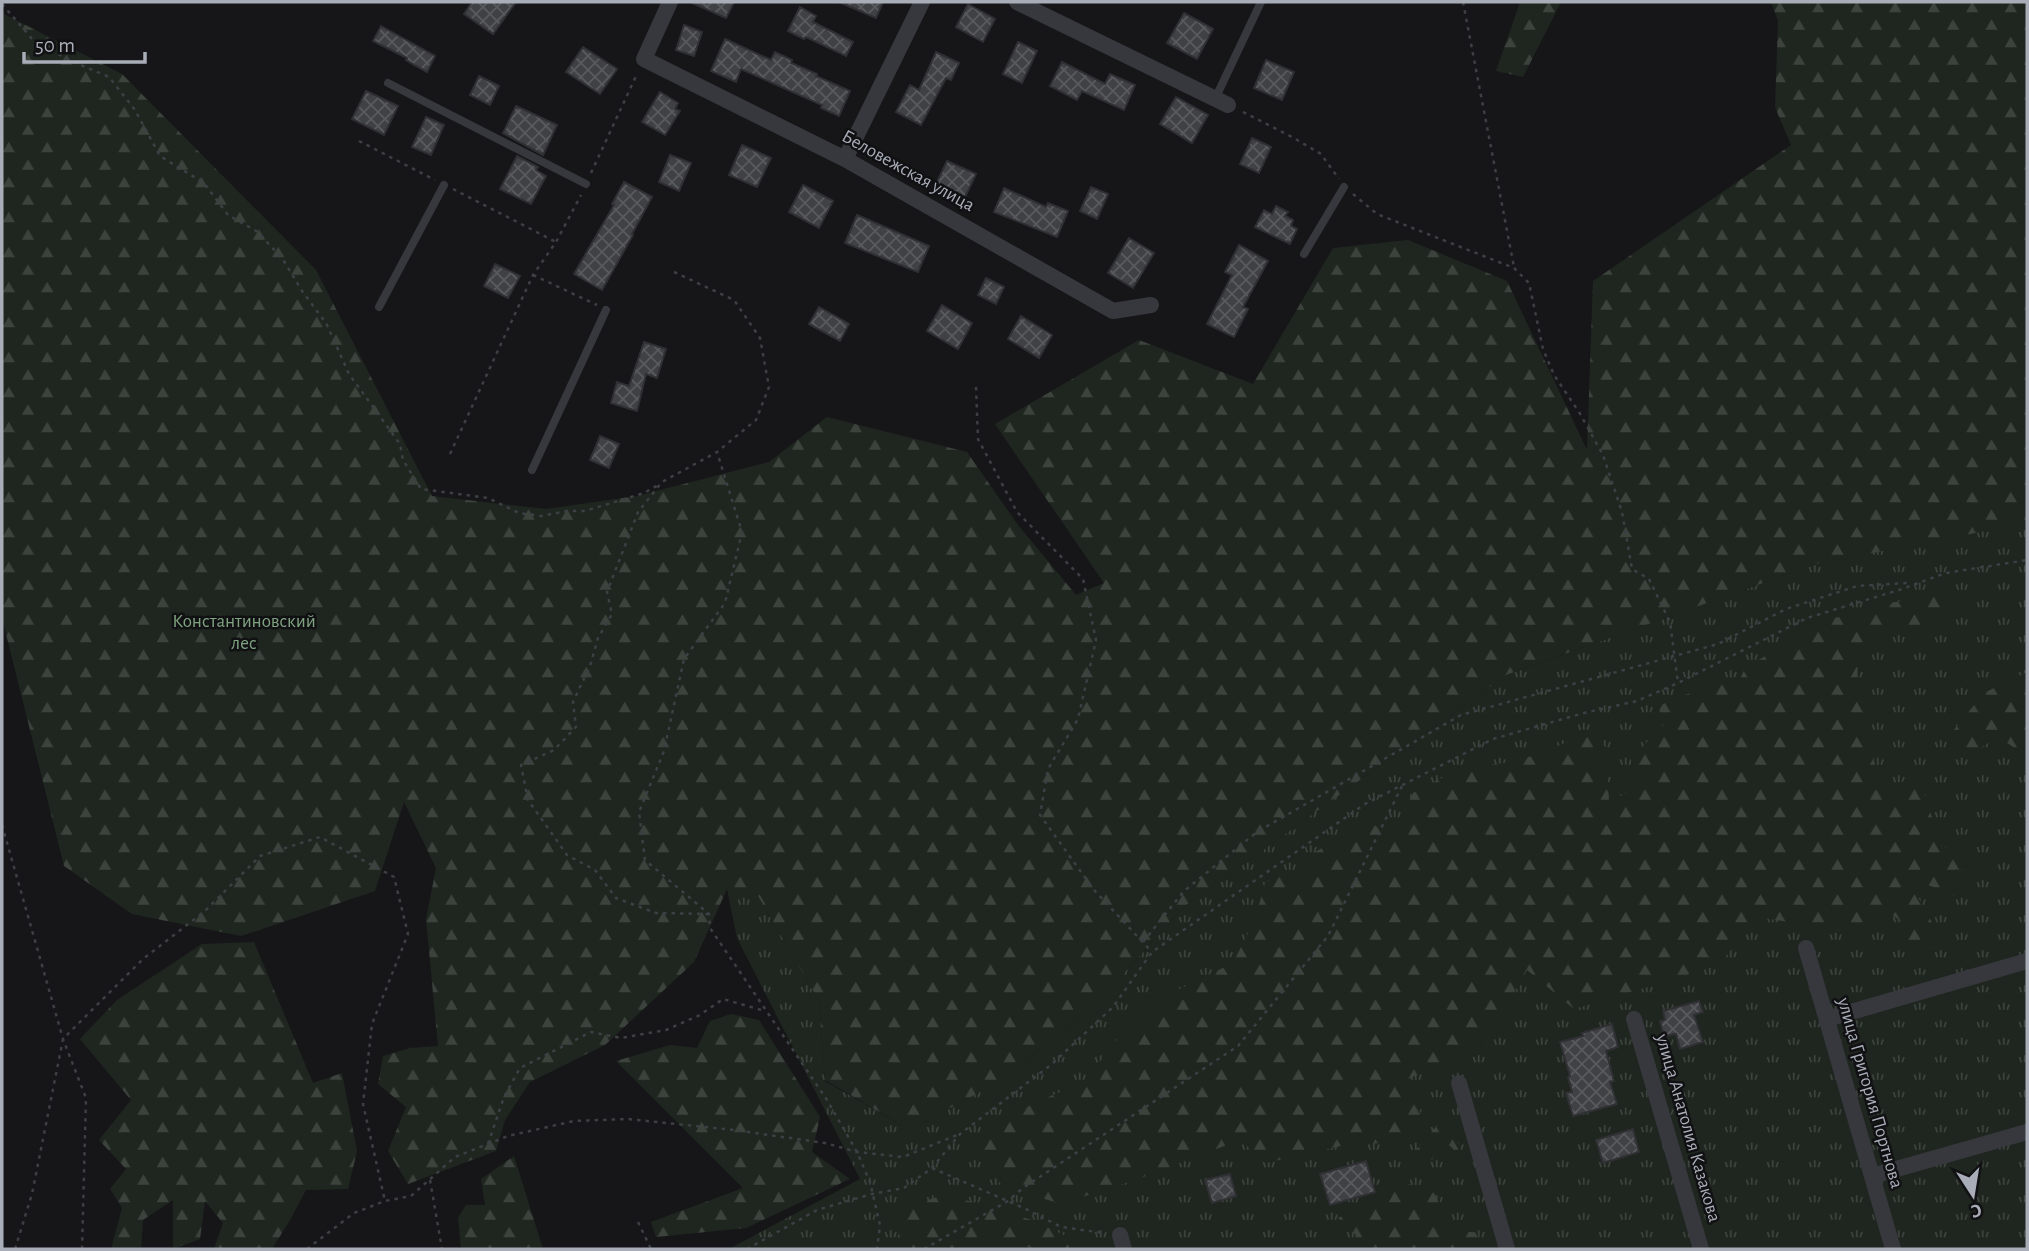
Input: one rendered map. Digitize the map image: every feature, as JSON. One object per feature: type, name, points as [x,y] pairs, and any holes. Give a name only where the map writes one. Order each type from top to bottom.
[{"type":"street","points":[[644,59],[670,2]]},
{"type":"street","points":[[845,159],[922,2]]},
{"type":"street","points":[[1017,2],[1222,102]]},
{"type":"street","name":"Беловежская улица","points":[[644,59],[845,159],[1113,311],[1151,305]]},
{"type":"street","name":"улица Григория Портнова","points":[[1806,948],[1893,1249]]},
{"type":"street","points":[[1827,1019],[2027,961]]},
{"type":"street","name":"улица Анатолия Казакова","points":[[1634,1019],[1700,1249]]},
{"type":"street","points":[[1459,1083],[1507,1249]]},
{"type":"street","points":[[1872,1176],[2027,1132]]},
{"type":"lane","points":[[1222,102],[1261,2]]},
{"type":"lane","points":[[388,83],[586,184]]},
{"type":"lane","points":[[379,307],[444,185]]},
{"type":"lane","points":[[1304,254],[1344,187]]},
{"type":"lane","points":[[532,470],[606,310]]},
{"type":"path","points":[[1464,2],[1514,268]]},
{"type":"path","points":[[2,4],[33,40],[69,60],[109,77],[135,110],[160,156],[204,183],[228,215],[258,232],[284,261],[326,323],[349,374],[400,444],[403,460],[421,489],[488,498],[519,513],[541,516],[594,508],[644,493],[717,452],[756,420],[768,387],[760,338],[734,300],[674,272]]},
{"type":"path","points":[[450,454],[533,275],[556,242],[586,184],[644,59]]},
{"type":"path","points":[[1222,102],[1321,154],[1344,187],[1377,214],[1514,268],[1529,283],[1543,349],[1554,375],[1604,455],[1622,512],[1632,569],[1649,579],[1670,622],[1678,683]]},
{"type":"path","points":[[359,141],[556,242]]},
{"type":"path","points":[[533,275],[606,310]]},
{"type":"path","points":[[976,387],[978,439],[1017,512],[1083,579],[1097,640],[1079,719],[1048,769],[1040,815],[1094,890],[1152,952]]},
{"type":"path","points":[[717,452],[742,532],[725,603],[684,659],[664,751],[639,812],[645,860],[709,915],[710,928],[827,1100],[857,1152],[870,1182],[880,1225],[877,1249]]},
{"type":"path","points":[[662,482],[638,512],[607,592],[612,614],[598,638],[590,666],[573,702],[576,727],[554,750],[521,765],[528,800],[567,855],[595,870],[617,898],[656,913],[709,915]]},
{"type":"path","points":[[747,1249],[817,1210],[904,1188],[932,1168],[960,1134],[1052,1064],[1113,1007],[1152,952],[1365,804],[1493,739],[1637,701],[1807,618],[1946,573],[2027,560]]},
{"type":"path","points":[[1143,942],[1184,891],[1257,832],[1461,715],[1718,644],[1786,609],[1857,586],[1908,583]]},
{"type":"path","points":[[924,1249],[1007,1201],[1238,1046],[1328,936],[1403,784]]},
{"type":"path","points":[[2,825],[63,1039],[86,1098],[82,1249]]},
{"type":"path","points":[[15,1249],[32,1194],[63,1039],[143,959],[205,911],[260,856],[320,837],[394,877],[408,934],[372,1024],[363,1104],[386,1201]]},
{"type":"path","points":[[488,1144],[504,1097],[520,1068],[591,1032],[621,1038],[666,1030],[700,1015],[723,999],[765,1011]]},
{"type":"path","points":[[307,1249],[354,1213],[386,1201],[411,1196],[455,1157],[508,1136],[574,1121],[628,1119],[734,1130],[825,1143],[857,1152],[903,1157],[960,1134]]},
{"type":"path","points":[[932,1168],[1060,1227],[1122,1242]]},
{"type":"path","points":[[430,1179],[442,1249]]},
{"type":"path","points":[[638,1222],[651,1249]]},
{"type":"green space","points":[[1520,2],[1561,2],[1523,77],[1496,71]]},
{"type":"green space","name":"Константиновский лес","points":[[1771,2],[2027,2],[2027,523],[1816,564],[1506,675],[1185,906],[1090,1010],[1002,1080],[910,1130],[825,1080],[819,1001],[754,889],[727,889],[694,962],[605,1045],[530,1082],[505,1120],[496,1151],[408,1184],[388,1151],[406,1107],[378,1084],[383,1056],[410,1048],[438,1046],[426,919],[436,868],[404,802],[375,891],[241,936],[132,914],[64,866],[2,618],[2,13],[122,74],[316,270],[432,496],[546,509],[637,496],[769,462],[827,417],[967,452],[1018,525],[1076,595],[1104,583],[995,424],[1139,340],[1253,384],[1333,248],[1408,240],[1507,281],[1587,450],[1593,281],[1791,145],[1775,107],[1778,21]]},
{"type":"green space","points":[[2027,523],[2027,1249],[729,1249],[860,1179],[737,938],[727,889],[754,889],[819,1001],[825,1081],[910,1130],[1002,1080],[1090,1010],[1185,906],[1506,675],[1816,564]]},
{"type":"green space","points":[[1966,591],[1942,632],[1898,624],[1871,639],[1856,673],[1874,756],[1875,790],[1899,786],[1916,767],[1941,846],[1986,858],[1979,871],[1956,869],[1955,896],[1928,885],[1917,895],[1942,941],[1919,959],[1899,949],[1901,921],[1877,905],[1861,934],[1758,917],[1720,963],[1574,1009],[1527,970],[1485,1044],[1404,1081],[1422,1116],[1388,1143],[1349,1144],[1266,1163],[1240,1140],[1138,1179],[1061,1204],[1003,1186],[964,1144],[1034,1103],[1084,1082],[1116,1041],[1167,995],[1233,963],[1255,919],[1265,883],[1284,870],[1301,878],[1315,852],[1369,822],[1391,835],[1413,793],[1455,771],[1521,760],[1592,733],[1610,752],[1598,761],[1608,778],[1609,802],[1635,788],[1631,759],[1664,724],[1658,706],[1717,682],[1735,691],[1745,668],[1824,621],[1896,602]]},
{"type":"green space","points":[[2027,672],[2027,756],[1998,737],[1966,757],[1948,737],[1984,693]]},
{"type":"green space","points":[[254,942],[313,1083],[342,1073],[357,1151],[348,1189],[306,1190],[272,1249],[214,1249],[223,1223],[205,1201],[200,1239],[173,1249],[173,1200],[143,1220],[141,1249],[111,1249],[122,1208],[110,1189],[126,1169],[99,1140],[131,1100],[80,1039],[117,1000],[202,944]]},
{"type":"green space","points":[[731,1014],[759,1020],[820,1117],[812,1152],[850,1179],[746,1228],[656,1237],[651,1222],[743,1188],[616,1061],[670,1045],[697,1048],[710,1021]]},
{"type":"green space","points":[[1446,1115],[1464,1157],[1442,1140],[1432,1160],[1401,1167]]},
{"type":"green space","points":[[514,1156],[543,1249],[461,1249],[458,1218],[466,1205],[485,1205],[481,1179]]},
{"type":"green space","points":[[1409,1184],[1435,1193],[1446,1229],[1478,1233],[1479,1249],[1370,1249],[1338,1218]]},
{"type":"green space","points":[[945,1194],[1032,1220],[1093,1249],[1030,1249],[987,1236],[964,1249],[895,1249],[904,1209]]},
{"type":"building","points":[[472,2],[516,2],[493,34],[464,14]]},
{"type":"building","points":[[690,2],[734,2],[726,18]]},
{"type":"building","points":[[839,2],[883,2],[876,18]]},
{"type":"building","points":[[968,4],[995,19],[983,42],[956,27]]},
{"type":"building","points":[[800,7],[816,16],[813,22],[853,42],[846,56],[788,31]]},
{"type":"building","points":[[1184,13],[1213,29],[1197,59],[1167,43]]},
{"type":"building","points":[[684,25],[702,32],[694,56],[676,50]]},
{"type":"building","points":[[381,26],[435,56],[427,72],[406,60],[407,58],[373,41]]},
{"type":"building","points":[[725,39],[771,60],[775,52],[792,60],[791,63],[817,74],[816,76],[850,91],[839,116],[821,108],[822,105],[741,69],[736,82],[711,71]]},
{"type":"building","points":[[1018,42],[1037,51],[1022,83],[1003,74]]},
{"type":"building","points":[[583,47],[617,69],[600,94],[566,72]]},
{"type":"building","points":[[936,52],[959,63],[951,80],[946,78],[921,125],[896,112],[910,85],[919,90]]},
{"type":"building","points":[[1266,60],[1294,72],[1282,100],[1254,88]]},
{"type":"building","points":[[1062,62],[1105,84],[1110,74],[1135,85],[1124,110],[1082,91],[1077,100],[1050,86]]},
{"type":"building","points":[[479,76],[499,86],[490,105],[470,95]]},
{"type":"building","points":[[366,91],[398,106],[384,135],[352,119]]},
{"type":"building","points":[[660,92],[678,103],[675,109],[680,111],[665,135],[642,122]]},
{"type":"building","points":[[1176,97],[1208,115],[1192,143],[1160,124]]},
{"type":"building","points":[[516,106],[557,125],[543,155],[503,133]]},
{"type":"building","points":[[426,117],[444,125],[431,155],[412,147]]},
{"type":"building","points":[[1252,138],[1271,147],[1259,173],[1240,164]]},
{"type":"building","points":[[742,145],[771,158],[757,187],[729,175]]},
{"type":"building","points":[[670,155],[691,163],[679,191],[659,182]]},
{"type":"building","points":[[517,156],[538,167],[536,170],[546,176],[531,204],[500,189]]},
{"type":"building","points":[[947,161],[976,174],[965,197],[936,184]]},
{"type":"building","points":[[624,182],[652,197],[602,290],[574,274],[614,205],[612,204]]},
{"type":"building","points":[[803,185],[833,201],[819,228],[789,212]]},
{"type":"building","points":[[1091,187],[1108,194],[1097,219],[1080,211]]},
{"type":"building","points":[[1004,188],[1046,207],[1048,203],[1068,211],[1057,237],[994,212]]},
{"type":"building","points":[[1276,206],[1288,212],[1285,216],[1293,220],[1291,226],[1297,229],[1290,244],[1255,227],[1264,210],[1272,214]]},
{"type":"building","points":[[857,215],[929,246],[918,272],[845,243]]},
{"type":"building","points":[[1129,238],[1154,253],[1133,288],[1108,273]]},
{"type":"building","points":[[1239,245],[1268,261],[1243,307],[1248,309],[1234,337],[1207,324],[1232,275],[1225,272]]},
{"type":"building","points":[[495,264],[520,276],[508,298],[484,286]]},
{"type":"building","points":[[986,278],[1004,287],[996,304],[978,295]]},
{"type":"building","points":[[942,305],[972,323],[958,349],[927,331]]},
{"type":"building","points":[[819,307],[849,324],[840,341],[809,324]]},
{"type":"building","points":[[1021,316],[1052,335],[1039,358],[1008,339]]},
{"type":"building","points":[[644,342],[666,349],[657,378],[646,374],[637,411],[611,403],[617,382],[629,386]]},
{"type":"building","points":[[600,436],[619,444],[609,468],[590,460]]},
{"type":"building","points":[[1699,1001],[1703,1012],[1694,1015],[1703,1042],[1680,1049],[1676,1034],[1664,1036],[1660,1021],[1665,1020],[1663,1011]]},
{"type":"building","points":[[1612,1024],[1618,1047],[1606,1051],[1614,1081],[1610,1082],[1617,1104],[1573,1116],[1566,1093],[1572,1092],[1568,1077],[1570,1076],[1560,1042]]},
{"type":"building","points":[[1633,1129],[1639,1152],[1603,1163],[1596,1140]]},
{"type":"building","points":[[1366,1161],[1375,1192],[1330,1205],[1320,1174]]},
{"type":"building","points":[[1230,1174],[1236,1196],[1212,1203],[1205,1180]]}]
